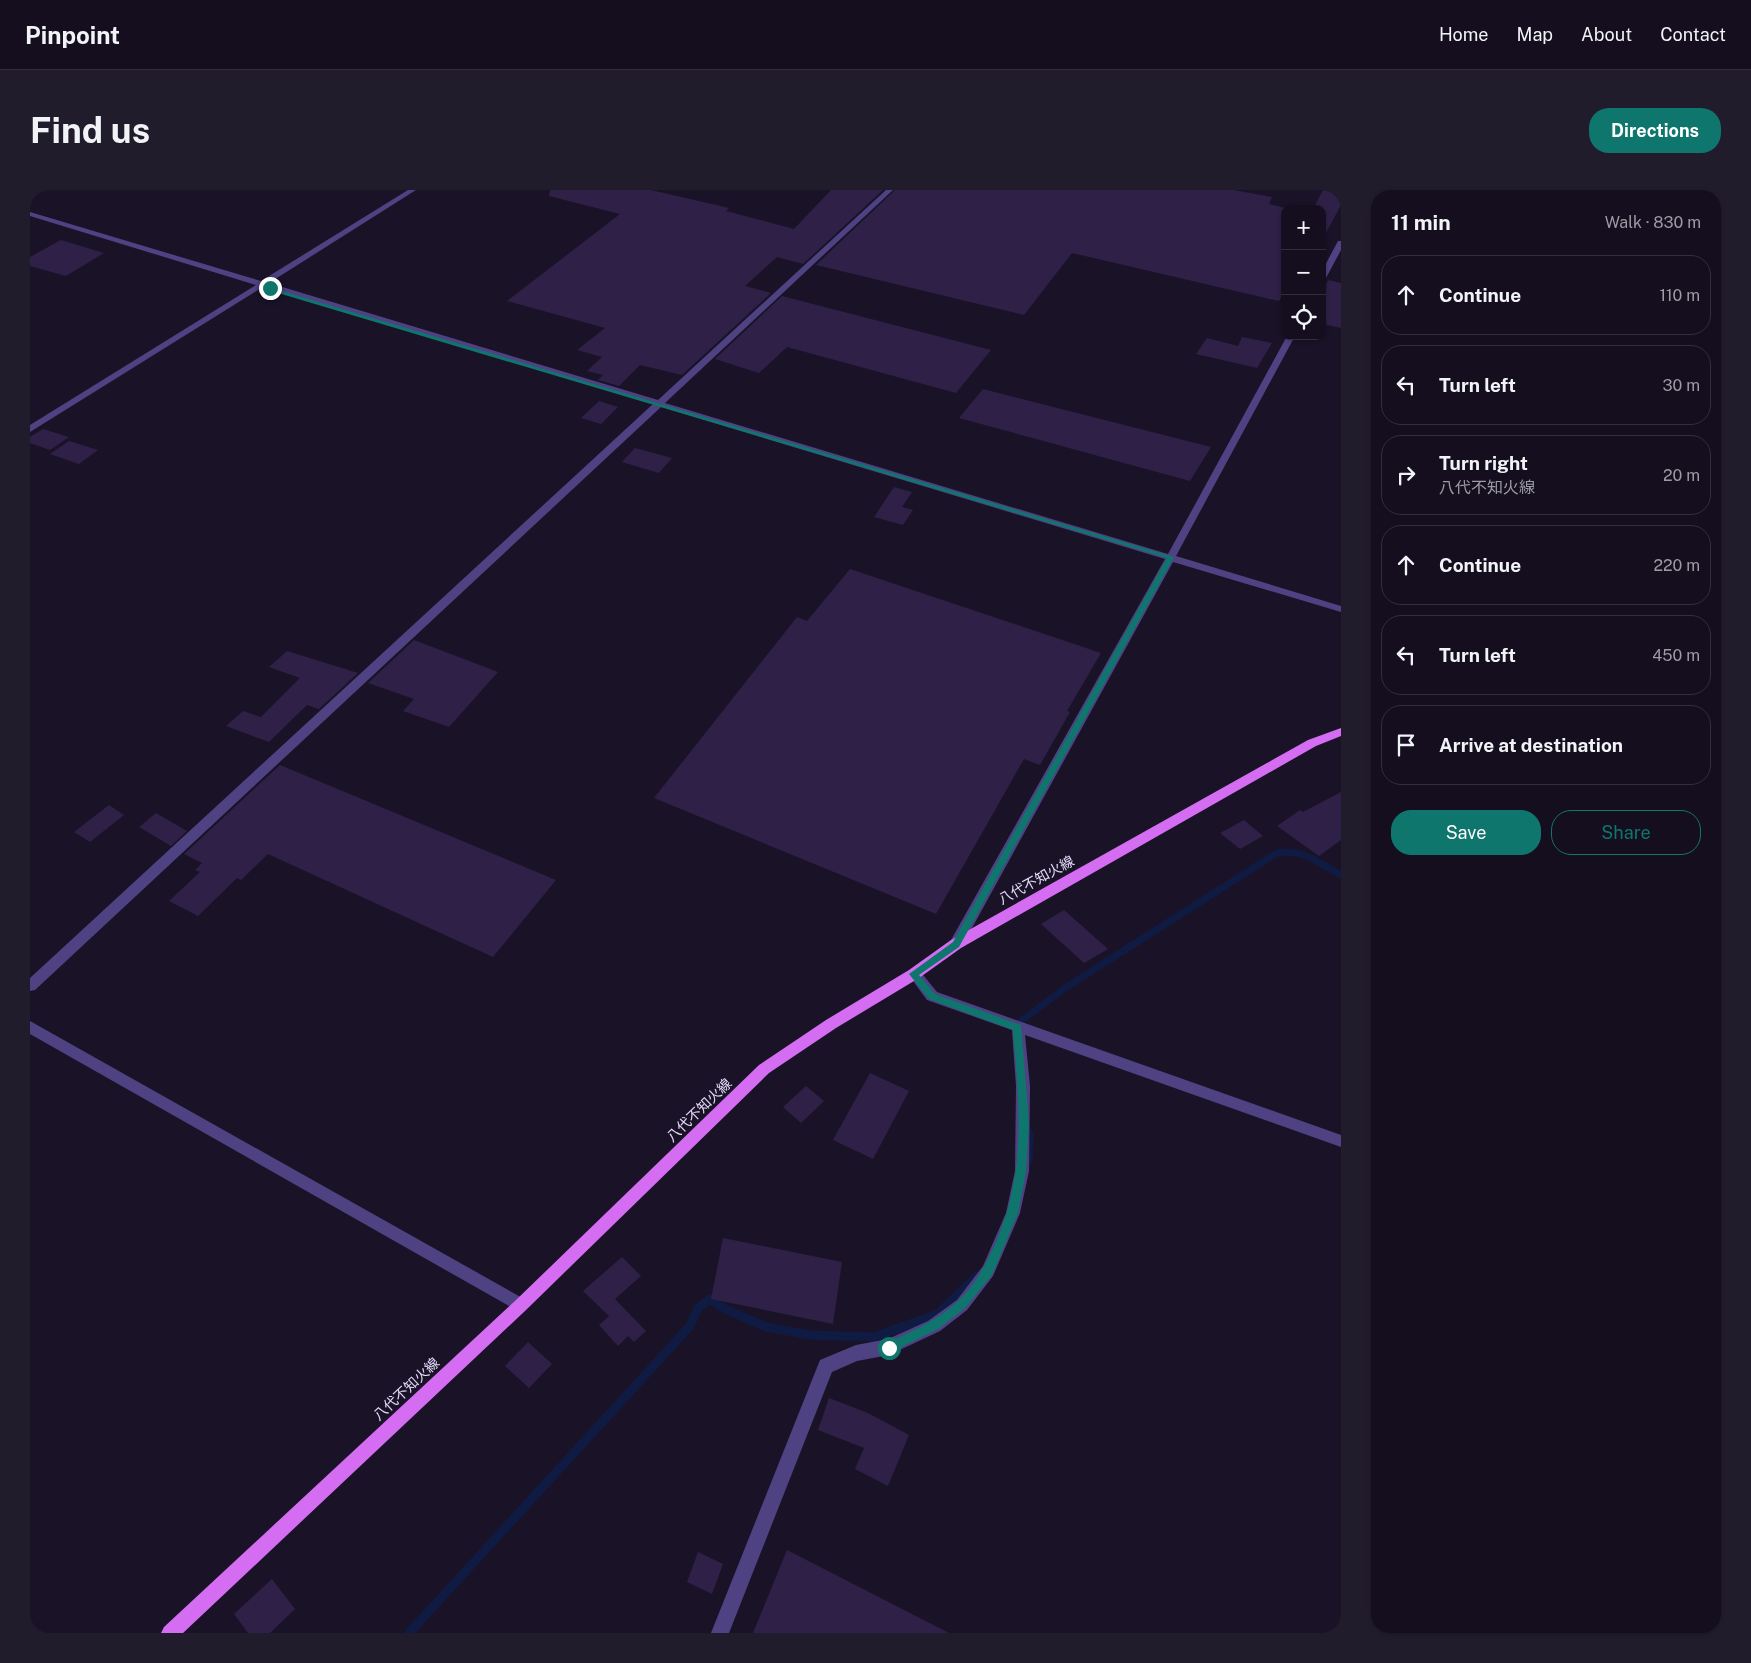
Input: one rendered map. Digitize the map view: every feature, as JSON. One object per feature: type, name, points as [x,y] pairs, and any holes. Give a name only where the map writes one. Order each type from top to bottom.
[{"type":"main road","name":"八代不知火線","points":[[174,1631],[521,1304],[764,1069],[831,1024],[914,974],[956,944],[1312,743],[1341,732]]},
{"type":"street","points":[[30,429],[413,190]]},
{"type":"street","points":[[30,986],[890,190]]},
{"type":"street","points":[[30,214],[1171,557],[1341,610]]},
{"type":"street","points":[[1326,271],[1341,244]]},
{"type":"street","points":[[956,944],[1171,557],[1289,340]]},
{"type":"street","points":[[914,974],[932,996],[1341,1141]]},
{"type":"street","points":[[30,1027],[521,1304]]},
{"type":"street","points":[[720,1633],[826,1366],[856,1354],[889,1348],[934,1326],[962,1305],[988,1271],[1013,1213],[1022,1171],[1024,1123],[1018,1027]]},
{"type":"building","points":[[550,190],[651,190],[729,208],[726,211],[794,229],[831,190],[883,190],[803,264],[777,257],[745,286],[771,293],[682,375],[640,365],[619,386],[598,380],[603,375],[587,371],[602,357],[577,350],[605,328],[507,301],[620,214],[549,196]]},
{"type":"building","points":[[895,190],[1234,190],[1272,197],[1269,204],[1281,207],[1281,298],[1279,301],[1072,253],[1024,315],[816,265]]},
{"type":"building","points":[[1323,190],[1341,190],[1341,205],[1326,233],[1326,205],[1315,205]]},
{"type":"building","points":[[61,240],[104,253],[66,276],[30,266],[30,257]]},
{"type":"building","points":[[1328,280],[1341,283],[1341,328],[1326,325],[1326,284]]},
{"type":"building","points":[[782,296],[991,350],[956,393],[787,347],[759,373],[715,359]]},
{"type":"building","points":[[1242,337],[1272,343],[1257,368],[1196,354],[1207,338],[1238,346]]},
{"type":"building","points":[[983,389],[1211,447],[1190,481],[959,418]]},
{"type":"building","points":[[599,401],[618,407],[601,424],[581,418]]},
{"type":"building","points":[[43,429],[69,437],[50,450],[30,443],[30,437]]},
{"type":"building","points":[[69,441],[98,450],[79,464],[50,454]]},
{"type":"building","points":[[635,448],[672,458],[659,473],[622,462]]},
{"type":"building","points":[[894,487],[912,492],[902,507],[913,510],[903,525],[874,517]]},
{"type":"building","points":[[850,569],[1101,653],[1067,711],[1070,712],[1040,765],[1024,759],[936,914],[654,798],[797,617],[807,621]]},
{"type":"building","points":[[414,640],[498,672],[449,727],[403,711],[414,699],[368,683]]},
{"type":"building","points":[[287,651],[358,673],[319,709],[307,705],[269,742],[226,726],[243,711],[261,717],[300,678],[269,667]]},
{"type":"building","points":[[280,765],[556,880],[493,957],[268,854],[241,880],[237,878],[198,916],[169,901],[200,872],[195,870],[202,863],[184,854]]},
{"type":"building","points":[[1341,792],[1341,840],[1319,856],[1277,826],[1300,810],[1303,812]]},
{"type":"building","points":[[109,805],[124,815],[90,842],[74,832]]},
{"type":"building","points":[[156,813],[187,831],[171,846],[139,827]]},
{"type":"building","points":[[1244,820],[1263,836],[1240,849],[1220,833]]},
{"type":"building","points":[[1064,910],[1108,949],[1084,963],[1041,924]]},
{"type":"building","points":[[870,1073],[909,1091],[873,1159],[833,1140]]},
{"type":"building","points":[[806,1086],[824,1101],[801,1123],[783,1107]]},
{"type":"building","points":[[723,1238],[842,1262],[833,1324],[711,1299]]},
{"type":"building","points":[[622,1257],[641,1276],[615,1299],[646,1331],[634,1342],[628,1336],[618,1346],[599,1325],[609,1316],[583,1291]]},
{"type":"building","points":[[528,1342],[552,1364],[529,1388],[505,1366]]},
{"type":"building","points":[[829,1398],[868,1413],[909,1435],[888,1486],[855,1469],[864,1448],[818,1430]]},
{"type":"building","points":[[787,1550],[949,1633],[753,1633]]},
{"type":"building","points":[[698,1552],[723,1564],[712,1594],[687,1582]]},
{"type":"building","points":[[272,1579],[295,1609],[270,1633],[248,1633],[234,1614]]},
{"type":"waterway","points":[[1021,1021],[1065,988],[1277,853],[1287,852],[1304,855],[1341,875]]},
{"type":"waterway","points":[[1028,1161],[1029,1134]]},
{"type":"waterway","points":[[409,1633],[690,1326],[698,1308],[710,1299],[723,1308],[766,1327],[810,1335],[874,1337],[938,1314],[977,1276]]},
{"type":"route","points":[[270,288],[1171,557],[956,944],[914,974],[932,996],[1018,1027],[1023,1086],[1022,1171],[1013,1213],[988,1271],[962,1305],[934,1326],[889,1348]]}]
